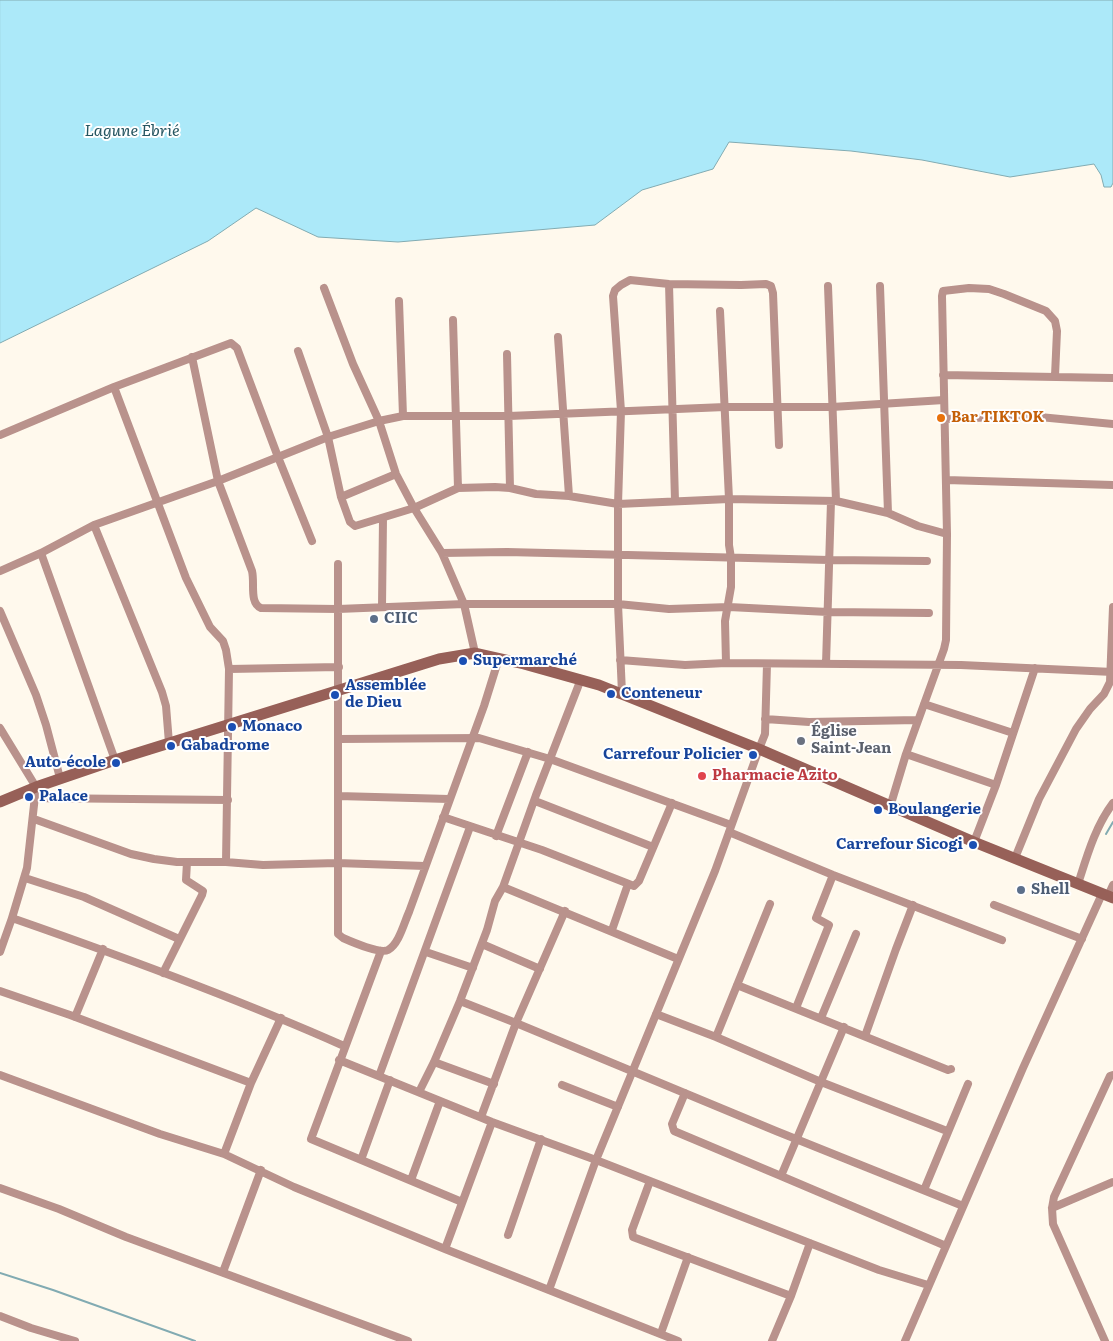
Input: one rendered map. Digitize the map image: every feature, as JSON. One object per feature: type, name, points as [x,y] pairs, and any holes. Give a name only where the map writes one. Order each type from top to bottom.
[{"type":"street","points":[[622,693],[618,604],[618,504],[621,411],[613,296],[615,290],[630,280],[669,284],[766,284],[771,286],[773,293],[779,445]]},
{"type":"street","points":[[669,284],[675,501]]},
{"type":"street","points":[[826,664],[829,560],[834,501],[828,286]]},
{"type":"street","points":[[880,286],[888,514]]},
{"type":"street","points":[[324,288],[353,364],[379,420],[396,474],[414,508],[442,553],[464,604],[475,653]]},
{"type":"street","points":[[890,806],[946,640],[948,534],[943,375],[943,291],[969,288],[989,289],[1046,311],[1053,317],[1057,331],[1055,376]]},
{"type":"street","points":[[400,301],[403,416]]},
{"type":"street","points":[[720,311],[731,558],[729,607],[725,621],[726,663]]},
{"type":"street","points":[[453,320],[458,488]]},
{"type":"street","points":[[558,337],[569,496]]},
{"type":"street","points":[[0,435],[114,387],[231,343],[237,348],[312,541]]},
{"type":"street","points":[[298,351],[328,437],[341,497],[355,526],[414,508],[458,488],[510,488],[536,494],[569,496],[618,504],[729,499],[834,501],[888,514],[918,526],[948,534]]},
{"type":"street","points":[[507,354],[510,488]]},
{"type":"street","points":[[192,357],[218,481],[252,571],[254,598],[257,606],[261,608],[338,609],[464,604],[618,604],[669,609],[729,607],[828,612],[929,613]]},
{"type":"street","points":[[943,375],[1113,378]]},
{"type":"street","points":[[114,387],[186,578],[210,627],[223,641],[226,650],[229,669],[226,862]]},
{"type":"street","points":[[0,571],[41,553],[94,524],[218,481],[328,437],[379,420],[403,416],[509,416],[725,407],[832,406],[944,400]]},
{"type":"street","points":[[944,419],[1029,416],[1113,424]]},
{"type":"street","points":[[341,497],[396,474]]},
{"type":"street","points":[[946,480],[1113,485]]},
{"type":"street","points":[[382,607],[383,518]]},
{"type":"street","points":[[94,524],[162,692],[166,706],[169,743]]},
{"type":"street","points":[[442,553],[507,552],[618,556],[927,560]]},
{"type":"street","points":[[41,553],[115,760]]},
{"type":"street","points":[[338,564],[338,934],[350,941],[381,951],[388,950],[394,945],[400,934],[484,706],[499,658]]},
{"type":"street","points":[[1015,858],[1039,799],[1076,730],[1090,709],[1104,694],[1110,682],[1112,672],[1113,606]]},
{"type":"street","points":[[0,611],[36,696],[60,778]]},
{"type":"street","points":[[0,802],[36,792],[60,778],[228,723],[439,659],[475,653],[581,679],[622,693],[974,842],[1078,884],[1109,893],[1082,939],[1023,1068],[905,1341]]},
{"type":"street","points":[[620,660],[685,665],[726,663],[938,665],[1112,672]]},
{"type":"street","points":[[549,1290],[596,1160],[715,871],[765,734],[767,664]]},
{"type":"street","points":[[229,669],[339,667]]},
{"type":"street","points":[[974,842],[996,785],[1035,668]]},
{"type":"street","points":[[419,1092],[460,1002],[482,944],[495,900],[503,886],[581,679]]},
{"type":"street","points":[[924,704],[1013,733]]},
{"type":"street","points":[[765,719],[809,722],[918,720]]},
{"type":"street","points":[[0,728],[36,792],[25,878],[0,952]]},
{"type":"street","points":[[339,739],[472,738],[528,752],[672,804],[833,875],[1002,940]]},
{"type":"street","points":[[496,836],[528,752]]},
{"type":"street","points":[[906,754],[996,785]]},
{"type":"street","points":[[36,792],[228,800]]},
{"type":"street","points":[[338,796],[449,799]]},
{"type":"street","points":[[535,801],[653,847]]},
{"type":"street","points":[[1078,884],[1090,845],[1106,812],[1113,803]]},
{"type":"street","points":[[442,817],[519,844],[542,850],[634,886],[639,881],[672,804]]},
{"type":"street","points":[[34,818],[131,854],[154,859],[263,865],[337,863],[425,866]]},
{"type":"street","points":[[379,1076],[426,952],[470,827]]},
{"type":"street","points":[[163,972],[202,896],[202,891],[186,880],[187,862]]},
{"type":"street","points":[[796,1008],[830,925],[816,918],[833,875]]},
{"type":"street","points":[[25,878],[92,900],[179,938]]},
{"type":"street","points":[[612,930],[628,884]]},
{"type":"street","points":[[503,886],[678,959]]},
{"type":"street","points":[[716,1037],[770,904]]},
{"type":"street","points":[[865,1036],[913,905]]},
{"type":"street","points":[[994,905],[1082,939]]},
{"type":"street","points":[[481,1118],[516,1023],[565,911]]},
{"type":"street","points":[[12,918],[163,972],[281,1018],[344,1046]]},
{"type":"street","points":[[821,1018],[856,934]]},
{"type":"street","points":[[482,944],[540,969]]},
{"type":"street","points":[[75,1017],[103,949]]},
{"type":"street","points":[[381,951],[344,1046],[311,1139],[462,1202]]},
{"type":"street","points":[[426,952],[473,968]]},
{"type":"street","points":[[737,985],[948,1070],[951,1069]]},
{"type":"street","points":[[0,991],[251,1083]]},
{"type":"street","points":[[460,1002],[516,1023],[963,1206]]},
{"type":"street","points":[[656,1014],[716,1037],[821,1082],[947,1131]]},
{"type":"street","points":[[224,1154],[251,1083],[281,1018]]},
{"type":"street","points":[[780,1176],[844,1027]]},
{"type":"street","points":[[339,1060],[481,1118],[596,1160],[879,1270],[928,1285]]},
{"type":"street","points":[[434,1062],[494,1084]]},
{"type":"street","points":[[0,1075],[160,1134],[224,1154],[294,1187],[678,1341]]},
{"type":"street","points":[[1105,1341],[1053,1224],[1052,1208],[1054,1198],[1110,1076],[1113,1075]]},
{"type":"street","points":[[362,1160],[390,1080]]},
{"type":"street","points":[[924,1190],[968,1084]]},
{"type":"street","points":[[562,1085],[618,1107]]},
{"type":"street","points":[[685,1093],[672,1124],[674,1131],[946,1246]]},
{"type":"street","points":[[411,1180],[440,1101]]},
{"type":"street","points":[[445,1249],[492,1122]]},
{"type":"street","points":[[508,1235],[541,1139]]},
{"type":"street","points":[[223,1272],[261,1170]]},
{"type":"street","points":[[650,1181],[632,1230],[633,1237],[791,1296]]},
{"type":"street","points":[[1052,1208],[1113,1182]]},
{"type":"street","points":[[0,1188],[54,1206],[126,1237],[408,1341]]},
{"type":"street","points":[[772,1341],[810,1243]]},
{"type":"street","points":[[661,1333],[688,1257]]},
{"type":"street","points":[[0,1316],[74,1341]]},
{"type":"water","name":"Lagune Ébrié","points":[[0,0],[1113,0],[1113,183],[1111,187],[1104,187],[1101,175],[1094,164],[1010,177],[922,160],[851,151],[729,142],[713,169],[642,190],[595,225],[398,242],[318,237],[256,208],[208,241],[0,343]]},
{"type":"waterway","points":[[1106,834],[1113,822]]},
{"type":"waterway","points":[[0,1273],[195,1341]]},
{"type":"place","name":"Bar TIKTOK","points":[[941,418]]},
{"type":"place","name":"CIIC","points":[[374,619]]},
{"type":"place","name":"Supermarché","points":[[463,661]]},
{"type":"place","name":"Conteneur","points":[[611,694]]},
{"type":"place","name":"Assemblée de Dieu","points":[[335,695]]},
{"type":"place","name":"Monaco","points":[[232,727]]},
{"type":"place","name":"Église Saint-Jean","points":[[801,741]]},
{"type":"place","name":"Gabadrome","points":[[171,746]]},
{"type":"place","name":"Carrefour Policier","points":[[753,755]]},
{"type":"place","name":"Auto-école","points":[[116,763]]},
{"type":"place","name":"Pharmacie Azito","points":[[702,776]]},
{"type":"place","name":"Palace","points":[[29,797]]},
{"type":"place","name":"Boulangerie","points":[[878,810]]},
{"type":"place","name":"Carrefour Sicogi","points":[[973,845]]},
{"type":"place","name":"Shell","points":[[1021,890]]}]
